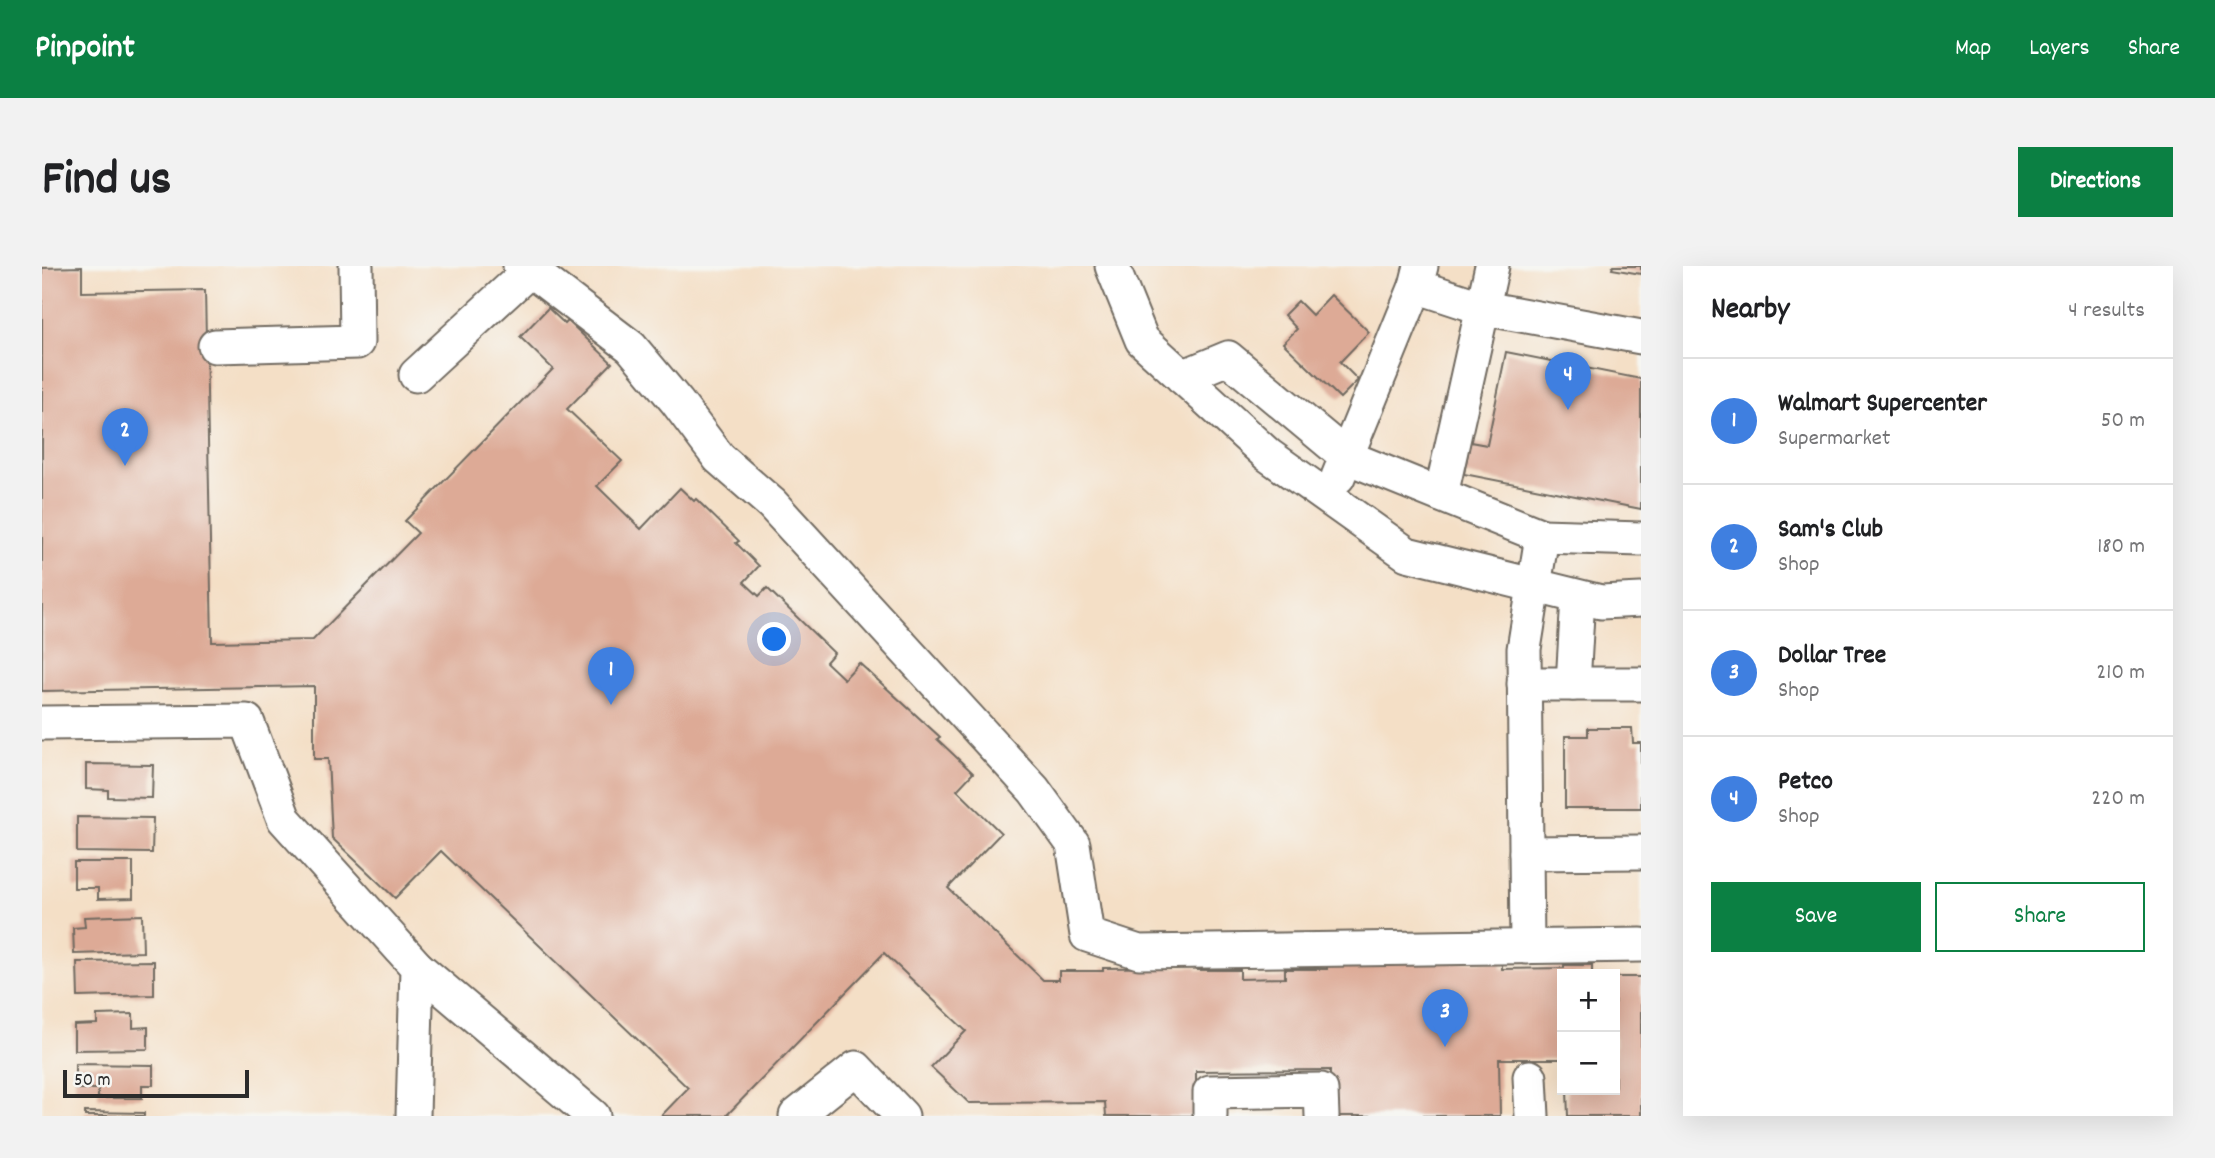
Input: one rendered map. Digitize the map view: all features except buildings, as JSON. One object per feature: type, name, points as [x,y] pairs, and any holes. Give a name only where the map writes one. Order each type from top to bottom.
[{"type":"lane","points":[[215,346],[357,342],[356,266]]},
{"type":"lane","points":[[1112,266],[1142,340],[1268,455],[1407,554],[1601,603],[1641,600]]},
{"type":"lane","points":[[1441,495],[1492,266]]},
{"type":"lane","points":[[416,375],[525,268],[631,346],[719,458],[772,504],[1034,790],[1073,844],[1087,935],[1139,952],[1641,945]]},
{"type":"lane","points":[[1328,498],[1419,276],[1483,308],[1641,337]]},
{"type":"lane","points":[[1182,377],[1228,358],[1347,457],[1542,536],[1641,539]]},
{"type":"lane","points":[[1528,947],[1524,649],[1542,536]]},
{"type":"lane","points":[[1573,684],[1578,597]]},
{"type":"lane","points":[[1524,684],[1641,684]]},
{"type":"lane","points":[[42,723],[247,721],[284,819],[417,967],[593,1116]]},
{"type":"lane","points":[[1527,853],[1641,852]]},
{"type":"lane","points":[[413,1116],[417,967]]},
{"type":"lane","points":[[796,1116],[856,1068],[902,1116]]},
{"type":"lane","points":[[1530,1077],[1532,1116]]},
{"type":"lane","points":[[1210,1116],[1210,1092],[1321,1090],[1322,1116]]},
{"type":"place","name":"Petco","points":[[1568,410]]},
{"type":"place","name":"Sam's Club","points":[[125,466]]},
{"type":"place","name":"Walmart Supercenter","points":[[611,705]]},
{"type":"place","name":"Dollar Tree","points":[[1445,1047]]}]
